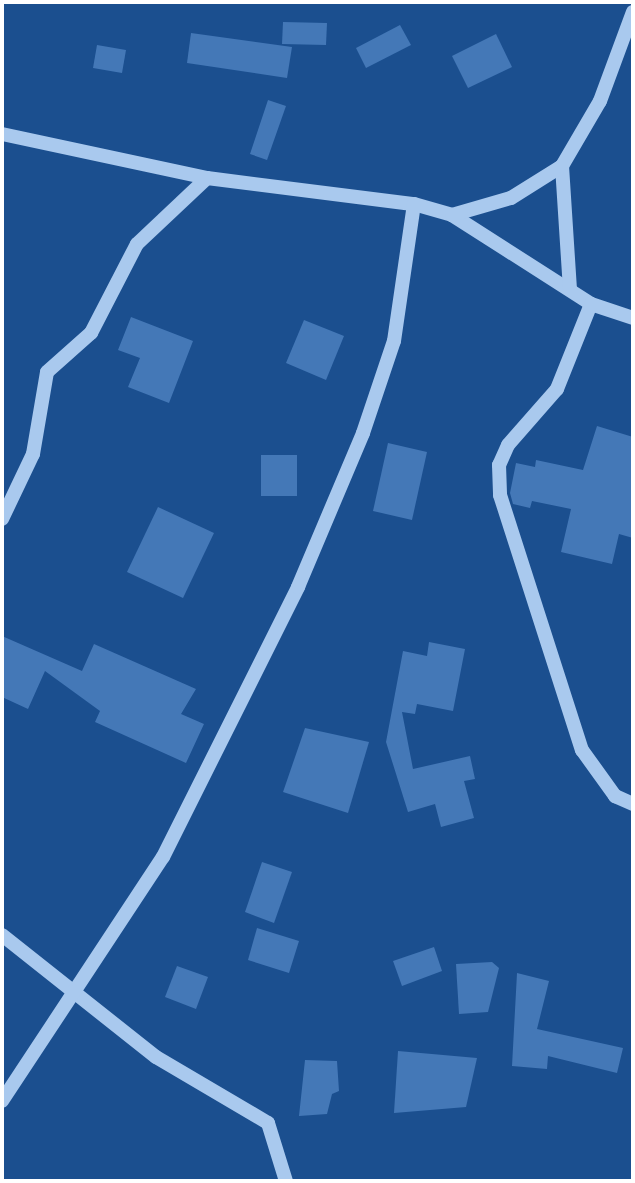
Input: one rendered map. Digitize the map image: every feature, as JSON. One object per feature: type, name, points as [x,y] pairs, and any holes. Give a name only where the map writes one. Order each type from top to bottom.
[{"type":"street","points":[[452,215],[511,198],[562,166],[600,101],[633,12]]},
{"type":"street","points":[[2,134],[207,178],[414,204],[452,215],[591,304],[633,318]]},
{"type":"street","points":[[562,166],[570,289]]},
{"type":"street","points":[[4,509],[33,454],[47,372],[91,333],[137,244],[207,178]]},
{"type":"street","points":[[2,1101],[163,857],[298,587],[363,433],[394,341],[414,204]]},
{"type":"street","points":[[591,304],[557,389],[508,445],[499,465],[500,495],[582,750],[615,796],[633,804]]},
{"type":"street","points":[[2,935],[156,1057],[268,1123],[286,1181]]},
{"type":"building","points":[[283,22],[327,23],[326,45],[282,44]]},
{"type":"building","points":[[400,25],[411,45],[366,68],[356,48]]},
{"type":"building","points":[[191,33],[292,47],[287,78],[187,63]]},
{"type":"building","points":[[496,34],[512,67],[468,88],[452,56]]},
{"type":"building","points":[[97,45],[126,50],[122,73],[93,68]]},
{"type":"building","points":[[268,100],[286,106],[267,160],[250,154]]},
{"type":"building","points":[[131,317],[193,341],[169,403],[128,387],[140,358],[118,350]]},
{"type":"building","points":[[304,320],[344,336],[326,380],[286,363]]},
{"type":"building","points":[[597,426],[633,437],[633,538],[619,534],[612,564],[561,552],[571,509],[532,501],[530,508],[513,504],[510,493],[516,463],[535,467],[536,460],[583,470]]},
{"type":"building","points":[[388,443],[427,452],[412,520],[373,511]]},
{"type":"building","points":[[261,455],[297,455],[297,496],[261,496]]},
{"type":"building","points":[[158,507],[214,533],[183,598],[127,572]]},
{"type":"building","points":[[2,636],[82,671],[94,644],[196,689],[181,714],[204,724],[186,763],[95,722],[100,711],[45,671],[28,709],[2,697]]},
{"type":"building","points":[[429,642],[465,649],[453,711],[417,704],[415,714],[402,712],[413,769],[470,756],[475,779],[464,781],[474,818],[441,827],[435,804],[408,812],[386,742],[403,651],[427,656]]},
{"type":"building","points":[[305,728],[369,742],[348,813],[283,792]]},
{"type":"building","points":[[262,862],[292,872],[274,923],[245,912]]},
{"type":"building","points":[[257,928],[299,941],[289,973],[248,960]]},
{"type":"building","points":[[434,947],[442,971],[402,986],[393,961]]},
{"type":"building","points":[[492,962],[499,968],[488,1012],[459,1014],[456,964]]},
{"type":"building","points":[[177,966],[208,977],[196,1009],[165,997]]},
{"type":"building","points":[[517,973],[549,981],[537,1029],[623,1048],[617,1073],[548,1056],[547,1069],[512,1066]]},
{"type":"building","points":[[398,1051],[477,1058],[466,1107],[394,1113]]},
{"type":"building","points":[[305,1060],[337,1061],[339,1091],[332,1094],[327,1114],[299,1116]]}]
